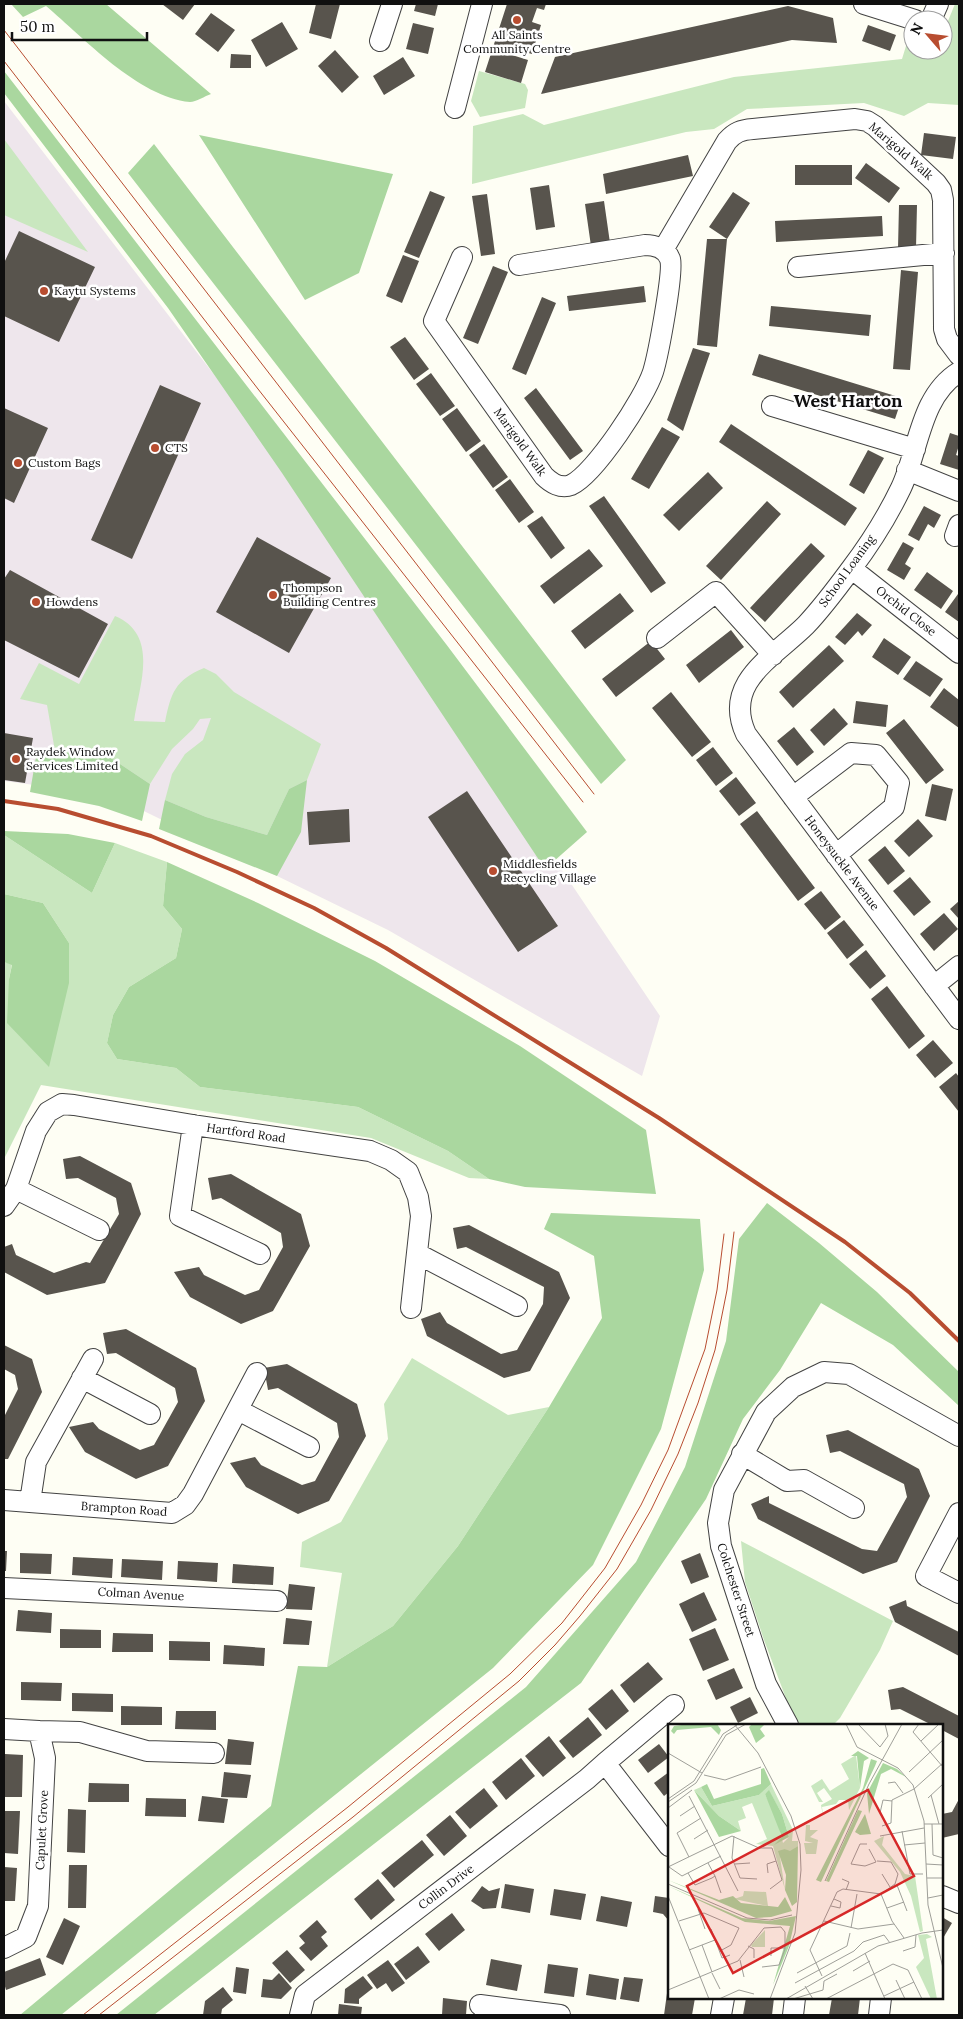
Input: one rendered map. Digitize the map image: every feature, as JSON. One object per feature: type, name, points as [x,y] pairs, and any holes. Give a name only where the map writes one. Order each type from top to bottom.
[{"type":"street","points":[[380,41],[392,4]]},
{"type":"street","points":[[455,108],[482,4]]},
{"type":"street","points":[[864,4],[903,16]]},
{"type":"street","name":"Marigold Walk","points":[[462,258],[434,321],[544,476],[551,483],[560,486],[571,485],[591,468],[620,433],[643,394],[653,372],[663,326],[670,270],[670,258],[663,250],[727,141],[733,134],[742,130],[855,119],[866,121],[875,126],[936,183],[941,190],[943,200],[944,329],[947,339],[959,356]]},
{"type":"street","points":[[519,265],[644,245],[654,245],[663,250]]},
{"type":"street","points":[[798,267],[944,254]]},
{"type":"street","name":"School Loaning","points":[[740,702],[742,692],[749,678],[806,625],[852,569],[872,539],[901,487],[932,401],[943,386],[959,372]]},
{"type":"street","points":[[772,406],[915,449]]},
{"type":"street","points":[[908,470],[959,492]]},
{"type":"street","name":"Orchid Close","points":[[852,569],[959,653]]},
{"type":"street","points":[[657,638],[716,592],[773,655]]},
{"type":"street","name":"Honeysuckle Avenue","points":[[740,702],[740,722],[746,734],[959,1020]]},
{"type":"street","points":[[793,797],[851,753],[876,755],[899,783],[894,807],[836,854]]},
{"type":"street","points":[[934,986],[959,966]]},
{"type":"street","name":"Hartford Road","points":[[4,1206],[16,1189],[36,1131],[48,1112],[62,1104],[74,1104],[193,1125],[370,1151],[391,1160],[408,1172],[418,1197],[421,1216],[411,1308]]},
{"type":"street","points":[[193,1125],[180,1216],[260,1254]]},
{"type":"street","points":[[16,1189],[99,1230]]},
{"type":"street","points":[[418,1254],[517,1306]]},
{"type":"street","points":[[30,1502],[36,1462],[93,1360]]},
{"type":"street","name":"Colchester Street","points":[[787,1724],[766,1684],[721,1546],[718,1523],[724,1490],[766,1412],[793,1388],[824,1372],[849,1374],[959,1436]]},
{"type":"street","name":"Brampton Road","points":[[4,1500],[172,1513],[185,1505],[193,1494],[257,1373]]},
{"type":"street","points":[[82,1378],[150,1414]]},
{"type":"street","points":[[238,1410],[309,1447]]},
{"type":"street","points":[[742,1454],[787,1481],[804,1480],[854,1508]]},
{"type":"street","points":[[959,1513],[926,1576],[959,1593]]},
{"type":"street","name":"Colman Avenue","points":[[4,1588],[278,1601]]},
{"type":"street","name":"Collin Drive","points":[[300,2015],[305,1995],[587,1779],[674,1705]]},
{"type":"street","points":[[4,1730],[80,1732],[147,1751],[214,1753]]},
{"type":"street","name":"Capulet Grove","points":[[4,1948],[26,1937],[38,1906],[45,1758],[39,1731]]},
{"type":"street","points":[[605,1763],[668,1845]]},
{"type":"street","points":[[943,1896],[959,1903]]},
{"type":"street","points":[[721,2015],[724,1999]]},
{"type":"street","points":[[793,2015],[796,1999]]},
{"type":"street","points":[[879,2015],[880,1999]]},
{"type":"street","points":[[480,2005],[560,2015]]},
{"type":"shaded area","points":[[4,101],[334,531],[660,1016],[642,1076],[388,930],[111,795],[4,781]]},
{"type":"green space","points":[[11,4],[106,4],[211,94],[190,102],[170,98],[132,78],[113,64],[46,6],[23,17]]},
{"type":"green space","points":[[955,4],[959,4],[959,105],[928,103],[904,116],[864,103],[747,109],[714,129],[686,132],[472,184],[473,126],[523,114],[544,125],[734,77],[902,59],[903,56],[903,60],[953,60],[953,10]]},
{"type":"green space","points":[[4,71],[446,644],[587,832],[545,869],[282,473],[168,308],[4,93]]},
{"type":"green space","points":[[479,71],[525,84],[528,90],[525,108],[480,117],[471,101]]},
{"type":"green space","points":[[199,135],[393,174],[359,273],[305,300]]},
{"type":"green space","points":[[4,139],[88,252],[4,215]]},
{"type":"green space","points":[[154,144],[626,760],[601,784],[128,173]]},
{"type":"green space","points":[[115,616],[129,625],[138,636],[142,648],[142,677],[134,721],[165,722],[172,695],[180,683],[204,668],[216,674],[234,692],[321,744],[307,780],[289,789],[267,835],[206,817],[165,800],[172,774],[185,754],[203,740],[211,718],[200,719],[193,729],[172,749],[150,784],[111,758],[55,751],[47,705],[20,699],[39,663],[79,684]]},
{"type":"green space","points":[[37,751],[55,751],[111,758],[150,784],[142,821],[99,806],[30,792]]},
{"type":"green space","points":[[307,780],[301,832],[277,876],[159,829],[165,800],[206,817],[267,835],[289,789]]},
{"type":"green space","points":[[4,831],[68,834],[115,843],[92,893],[4,835]]},
{"type":"green space","points":[[4,835],[92,893],[115,843],[167,862],[163,906],[182,929],[176,958],[129,987],[113,1015],[107,1043],[117,1059],[176,1068],[200,1087],[358,1107],[448,1151],[489,1179],[469,1178],[371,1138],[41,1085],[4,1159],[4,962],[12,964],[9,979],[69,983],[69,943],[43,903],[4,894]]},
{"type":"green space","points":[[167,862],[258,903],[375,961],[520,1046],[646,1130],[656,1194],[525,1187],[489,1179],[448,1151],[358,1107],[200,1087],[176,1068],[117,1059],[107,1043],[113,1015],[129,987],[176,958],[182,929],[163,906]]},
{"type":"green space","points":[[4,894],[43,903],[69,943],[69,983],[49,1067],[7,1023],[9,979],[12,965],[4,962]]},
{"type":"green space","points":[[767,1203],[819,1243],[877,1292],[959,1372],[959,1406],[893,1345],[821,1303],[780,1370],[743,1419],[706,1499],[581,1683],[154,2015],[116,2015],[526,1687],[636,1562],[685,1467],[726,1341],[739,1239]]},
{"type":"green space","points":[[551,1213],[700,1219],[704,1270],[661,1429],[593,1565],[493,1668],[61,2015],[20,2015],[271,1806],[298,1666],[327,1667],[393,1626],[458,1546],[549,1407],[602,1318],[594,1256],[544,1229]]},
{"type":"green space","points":[[412,1358],[508,1415],[549,1407],[458,1546],[393,1626],[327,1667],[342,1573],[300,1567],[302,1542],[341,1522],[388,1439],[384,1404]]},
{"type":"green space","points":[[741,1541],[893,1621],[880,1650],[840,1718],[834,1724],[799,1724],[787,1701],[745,1582]]},
{"type":"building","points":[[162,4],[195,4],[183,20]]},
{"type":"building","points":[[316,4],[340,4],[331,39],[309,33]]},
{"type":"building","points":[[416,4],[438,4],[435,16],[414,11]]},
{"type":"building","points":[[507,4],[546,4],[544,10],[537,8],[532,22],[541,25],[532,54],[508,47],[506,53],[528,60],[521,83],[485,72]]},
{"type":"building","points":[[788,6],[833,18],[837,43],[792,40],[541,94],[555,57]]},
{"type":"building","points":[[211,13],[235,30],[218,52],[195,34]]},
{"type":"building","points":[[282,22],[298,49],[266,67],[251,40]]},
{"type":"building","points":[[413,23],[434,28],[428,54],[406,49]]},
{"type":"building","points":[[868,25],[896,35],[890,51],[862,41]]},
{"type":"building","points":[[335,50],[359,77],[342,93],[318,66]]},
{"type":"building","points":[[231,54],[251,55],[251,68],[230,68]]},
{"type":"building","points":[[403,57],[415,76],[384,95],[373,76]]},
{"type":"building","points":[[924,133],[956,137],[953,159],[921,155]]},
{"type":"building","points":[[688,155],[693,176],[606,194],[603,174]]},
{"type":"building","points":[[866,163],[900,188],[889,203],[855,178]]},
{"type":"building","points":[[795,165],[852,165],[852,185],[795,185]]},
{"type":"building","points":[[549,185],[555,227],[536,230],[530,188]]},
{"type":"building","points":[[430,191],[445,197],[419,258],[404,252]]},
{"type":"building","points":[[733,192],[750,203],[727,239],[709,227]]},
{"type":"building","points":[[487,194],[495,254],[481,256],[472,196]]},
{"type":"building","points":[[604,201],[610,243],[591,246],[585,204]]},
{"type":"building","points":[[899,205],[917,205],[916,248],[898,248]]},
{"type":"building","points":[[882,216],[883,236],[776,242],[775,221]]},
{"type":"building","name":"Kaytu Systems","points":[[19,231],[95,267],[59,342],[4,316],[4,263]]},
{"type":"building","points":[[707,239],[727,239],[717,347],[697,345]]},
{"type":"building","points":[[403,255],[419,261],[402,303],[386,296]]},
{"type":"building","points":[[493,266],[508,272],[478,344],[463,338]]},
{"type":"building","points":[[901,270],[918,272],[910,370],[893,369]]},
{"type":"building","points":[[644,286],[646,302],[569,311],[567,296]]},
{"type":"building","points":[[542,297],[556,303],[526,375],[512,369]]},
{"type":"building","points":[[771,306],[871,315],[869,336],[769,326]]},
{"type":"building","points":[[405,337],[429,369],[414,380],[390,347]]},
{"type":"building","points":[[693,348],[710,353],[683,431],[667,420]]},
{"type":"building","points":[[759,354],[902,398],[895,419],[752,375]]},
{"type":"building","points":[[431,373],[455,406],[440,416],[416,384]]},
{"type":"building","points":[[160,385],[201,403],[132,559],[91,540]]},
{"type":"building","points":[[536,388],[583,451],[570,460],[524,398]]},
{"type":"building","name":"Custom Bags","points":[[4,408],[48,428],[14,503],[4,498]]},
{"type":"building","points":[[457,408],[481,441],[466,452],[442,419]]},
{"type":"building","points":[[731,424],[857,508],[845,526],[719,442]]},
{"type":"building","points":[[662,427],[680,437],[649,489],[631,479]]},
{"type":"building","points":[[950,433],[959,436],[956,455],[959,456],[959,470],[940,464]]},
{"type":"building","points":[[484,444],[508,477],[493,488],[469,455]]},
{"type":"building","points":[[868,450],[884,458],[864,494],[849,485]]},
{"type":"building","points":[[708,472],[723,488],[679,531],[663,515]]},
{"type":"building","points":[[510,479],[534,512],[519,523],[495,490]]},
{"type":"building","points":[[604,496],[666,583],[651,593],[589,506]]},
{"type":"building","points":[[767,501],[781,514],[721,580],[706,566]]},
{"type":"building","points":[[924,506],[941,515],[934,528],[928,524],[919,541],[908,535]]},
{"type":"building","points":[[542,516],[565,548],[551,559],[527,526]]},
{"type":"building","name":"Thompson Building Centres","points":[[257,537],[331,578],[289,653],[216,612]]},
{"type":"building","points":[[903,542],[914,548],[905,564],[911,568],[904,580],[887,570]]},
{"type":"building","points":[[811,543],[825,556],[765,622],[750,608]]},
{"type":"building","points":[[589,549],[603,566],[554,604],[540,586]]},
{"type":"building","name":"Howdens","points":[[10,570],[108,624],[79,678],[4,640],[4,579]]},
{"type":"building","points":[[927,572],[953,591],[941,609],[914,590]]},
{"type":"building","points":[[620,593],[634,611],[585,649],[571,631]]},
{"type":"building","points":[[959,595],[959,622],[945,612]]},
{"type":"building","points":[[857,613],[872,625],[862,636],[858,631],[845,645],[835,637]]},
{"type":"building","points":[[731,630],[744,647],[699,683],[686,665]]},
{"type":"building","points":[[884,638],[911,657],[898,675],[872,657]]},
{"type":"building","points":[[651,641],[665,659],[616,697],[602,679]]},
{"type":"building","points":[[829,645],[844,661],[793,708],[779,692]]},
{"type":"building","points":[[916,661],[943,679],[930,697],[903,679]]},
{"type":"building","points":[[944,688],[959,700],[959,728],[930,707]]},
{"type":"building","points":[[671,692],[711,742],[692,757],[652,708]]},
{"type":"building","points":[[856,701],[888,705],[886,727],[853,723]]},
{"type":"building","points":[[834,708],[848,724],[824,746],[810,730]]},
{"type":"building","points":[[904,719],[944,770],[926,784],[886,733]]},
{"type":"building","points":[[794,727],[814,752],[797,766],[777,741]]},
{"type":"building","name":"Raydek Window Services Limited","points":[[4,733],[33,738],[25,783],[4,780]]},
{"type":"building","points":[[713,747],[733,773],[716,786],[696,760]]},
{"type":"building","points":[[736,777],[756,803],[739,816],[719,791]]},
{"type":"building","points":[[932,784],[953,789],[946,821],[925,816]]},
{"type":"building","name":"Middlesfields Recycling Village","points":[[467,791],[558,926],[518,952],[428,817]]},
{"type":"building","points":[[349,809],[350,842],[309,845],[307,812]]},
{"type":"building","points":[[757,811],[815,888],[798,901],[740,824]]},
{"type":"building","points":[[918,819],[933,836],[909,857],[894,841]]},
{"type":"building","points":[[885,846],[905,871],[888,885],[868,860]]},
{"type":"building","points":[[910,877],[931,902],[914,916],[893,891]]},
{"type":"building","points":[[821,891],[841,917],[825,930],[804,904]]},
{"type":"building","points":[[959,901],[959,919],[950,909]]},
{"type":"building","points":[[944,913],[958,929],[934,951],[920,934]]},
{"type":"building","points":[[844,920],[864,945],[847,959],[827,933]]},
{"type":"building","points":[[866,950],[886,976],[870,989],[849,964]]},
{"type":"building","points":[[887,986],[925,1036],[909,1049],[871,999]]},
{"type":"building","points":[[933,1040],[953,1063],[935,1078],[916,1055]]},
{"type":"building","points":[[956,1073],[959,1077],[959,1112],[939,1087]]},
{"type":"building","points":[[80,1156],[131,1183],[141,1214],[105,1283],[47,1295],[4,1272],[4,1247],[12,1244],[16,1255],[54,1273],[86,1262],[90,1263],[119,1214],[116,1198],[78,1178],[66,1179],[63,1159]]},
{"type":"building","points":[[231,1174],[301,1214],[310,1246],[273,1311],[241,1324],[190,1297],[174,1272],[199,1267],[204,1275],[245,1295],[259,1290],[283,1247],[281,1233],[221,1198],[212,1200],[208,1178]]},
{"type":"building","points":[[469,1225],[559,1272],[570,1298],[530,1371],[504,1378],[427,1336],[421,1319],[440,1312],[447,1323],[501,1354],[517,1350],[543,1304],[544,1287],[466,1247],[457,1249],[453,1228]]},
{"type":"building","points":[[126,1329],[196,1368],[205,1401],[168,1466],[136,1479],[85,1452],[69,1427],[93,1422],[99,1429],[140,1450],[154,1445],[178,1402],[175,1388],[116,1353],[107,1354],[103,1333]]},
{"type":"building","points":[[4,1345],[32,1359],[42,1392],[8,1459],[4,1459],[4,1417],[18,1389],[15,1375],[4,1369]]},
{"type":"building","points":[[287,1364],[357,1404],[366,1436],[329,1501],[298,1514],[246,1487],[230,1463],[255,1457],[261,1465],[302,1485],[315,1481],[339,1437],[337,1423],[278,1388],[268,1390],[264,1368]]},
{"type":"building","points":[[848,1430],[919,1469],[930,1496],[897,1562],[863,1574],[758,1519],[751,1504],[769,1496],[769,1503],[862,1549],[877,1551],[907,1497],[904,1484],[840,1451],[830,1453],[826,1435]]},
{"type":"building","points":[[4,1551],[7,1551],[6,1571],[4,1571]]},
{"type":"building","points":[[20,1553],[52,1554],[51,1574],[20,1573]]},
{"type":"building","points":[[700,1553],[709,1577],[691,1584],[681,1561]]},
{"type":"building","points":[[73,1557],[113,1559],[112,1578],[72,1575]]},
{"type":"building","points":[[122,1559],[163,1561],[162,1580],[121,1577]]},
{"type":"building","points":[[178,1561],[218,1563],[217,1582],[177,1579]]},
{"type":"building","points":[[233,1564],[274,1567],[273,1585],[232,1583]]},
{"type":"building","points":[[289,1584],[315,1587],[312,1610],[286,1609]]},
{"type":"building","points":[[704,1592],[717,1620],[692,1632],[679,1604]]},
{"type":"building","points":[[906,1600],[907,1606],[959,1632],[959,1656],[895,1622],[889,1607]]},
{"type":"building","points":[[18,1610],[52,1613],[51,1633],[16,1631]]},
{"type":"building","points":[[286,1618],[312,1621],[309,1645],[283,1644]]},
{"type":"building","points":[[715,1628],[729,1660],[703,1671],[689,1639]]},
{"type":"building","points":[[60,1629],[101,1630],[101,1648],[60,1648]]},
{"type":"building","points":[[113,1633],[153,1634],[153,1652],[112,1652]]},
{"type":"building","points":[[169,1641],[210,1642],[210,1661],[169,1660]]},
{"type":"building","points":[[224,1645],[265,1648],[264,1666],[223,1664]]},
{"type":"building","points":[[648,1662],[663,1679],[634,1703],[620,1685]]},
{"type":"building","points":[[734,1668],[743,1688],[716,1700],[707,1680]]},
{"type":"building","points":[[21,1682],[62,1683],[61,1701],[21,1700]]},
{"type":"building","points":[[903,1687],[959,1716],[959,1739],[943,1731],[943,1724],[930,1724],[900,1709],[891,1710],[888,1690]]},
{"type":"building","points":[[612,1689],[629,1711],[606,1730],[588,1709]]},
{"type":"building","points":[[72,1693],[113,1694],[113,1712],[72,1711]]},
{"type":"building","points":[[750,1697],[758,1713],[738,1723],[730,1707]]},
{"type":"building","points":[[121,1706],[162,1707],[162,1725],[121,1725]]},
{"type":"building","points":[[176,1711],[216,1711],[216,1730],[175,1729]]},
{"type":"building","points":[[588,1717],[602,1735],[573,1758],[559,1741]]},
{"type":"building","points":[[549,1736],[566,1758],[543,1777],[525,1756]]},
{"type":"building","points":[[228,1739],[254,1742],[251,1765],[225,1764]]},
{"type":"building","points":[[659,1744],[668,1756],[668,1758],[648,1773],[638,1760]]},
{"type":"building","points":[[5,1754],[23,1755],[22,1797],[4,1797]]},
{"type":"building","points":[[521,1758],[535,1776],[506,1800],[492,1782]]},
{"type":"building","points":[[224,1772],[251,1775],[247,1798],[221,1797]]},
{"type":"building","points":[[668,1773],[668,1793],[664,1796],[654,1783]]},
{"type":"building","points":[[89,1783],[129,1784],[129,1802],[88,1802]]},
{"type":"building","points":[[484,1788],[498,1806],[470,1829],[455,1812]]},
{"type":"building","points":[[202,1796],[228,1799],[224,1823],[198,1821]]},
{"type":"building","points":[[146,1798],[186,1799],[186,1817],[145,1816]]},
{"type":"building","points":[[959,1799],[959,1834],[943,1838],[943,1814],[952,1812]]},
{"type":"building","points":[[68,1809],[86,1810],[85,1853],[67,1852]]},
{"type":"building","points":[[4,1811],[20,1811],[18,1854],[4,1853]]},
{"type":"building","points":[[450,1815],[467,1836],[444,1856],[426,1835]]},
{"type":"building","points":[[422,1840],[434,1855],[394,1888],[381,1873]]},
{"type":"building","points":[[69,1865],[87,1865],[86,1908],[68,1908]]},
{"type":"building","points":[[4,1867],[17,1868],[15,1901],[4,1901]]},
{"type":"building","points":[[378,1879],[395,1900],[371,1920],[354,1899]]},
{"type":"building","points":[[505,1884],[534,1889],[530,1913],[501,1908]]},
{"type":"building","points":[[482,1886],[489,1891],[500,1888],[496,1908],[483,1909],[471,1901]]},
{"type":"building","points":[[554,1889],[586,1894],[581,1920],[550,1915]]},
{"type":"building","points":[[601,1896],[632,1902],[627,1927],[596,1921]]},
{"type":"building","points":[[655,1896],[668,1898],[668,1920],[663,1914],[653,1912]]},
{"type":"building","points":[[452,1913],[465,1930],[439,1951],[425,1934]]},
{"type":"building","points":[[64,1918],[80,1926],[63,1965],[46,1957]]},
{"type":"building","points":[[943,1918],[952,1923],[943,1938]]},
{"type":"building","points":[[317,1920],[327,1932],[321,1937],[328,1946],[311,1961],[299,1948],[305,1943],[299,1936]]},
{"type":"building","points":[[418,1946],[430,1962],[406,1980],[394,1964]]},
{"type":"building","points":[[287,1950],[305,1970],[290,1983],[272,1963]]},
{"type":"building","points":[[40,1958],[46,1975],[6,1990],[4,1972]]},
{"type":"building","points":[[491,1959],[522,1965],[517,1991],[486,1985]]},
{"type":"building","points":[[388,1960],[405,1983],[392,1992],[386,1983],[377,1989],[367,1975]]},
{"type":"building","points":[[548,1964],[578,1968],[574,1997],[544,1993]]},
{"type":"building","points":[[236,1967],[249,1969],[246,1994],[233,1992]]},
{"type":"building","points":[[279,1973],[292,1988],[281,1999],[261,1997],[263,1979],[272,1980]]},
{"type":"building","points":[[589,1974],[619,1979],[616,2000],[586,1995]]},
{"type":"building","points":[[363,1976],[373,1988],[359,1999],[359,2004],[344,2003],[345,1989]]},
{"type":"building","points":[[624,1977],[643,1979],[639,2002],[620,1999]]},
{"type":"building","points":[[668,1986],[668,1999],[695,1999],[692,2015],[664,2015]]},
{"type":"building","points":[[223,1987],[233,2000],[222,2009],[221,2015],[203,2015],[205,2001]]},
{"type":"building","points":[[443,1998],[467,2001],[466,2015],[442,2015]]},
{"type":"building","points":[[746,1999],[774,1999],[772,2015],[743,2015]]},
{"type":"building","points":[[832,1999],[860,1999],[858,2015],[829,2015]]},
{"type":"building","points":[[339,2004],[362,2007],[361,2015],[338,2015]]},
{"type":"tram line","points":[[4,30],[594,794]]},
{"type":"tram line","points":[[4,61],[258,389],[583,802]]},
{"type":"tram line","points":[[99,2015],[353,1817],[519,1681],[555,1645],[580,1616],[617,1569],[651,1510],[678,1454],[698,1403],[715,1350],[727,1290],[734,1232]]},
{"type":"tram line","points":[[83,2015],[348,1807],[510,1674],[562,1623],[605,1568],[641,1505],[668,1450],[705,1349],[717,1290],[724,1234]]},
{"type":"railway","points":[[4,801],[58,809],[151,836],[237,872],[314,908],[386,948],[659,1118],[845,1242],[910,1293],[959,1341]]},
{"type":"place","name":"All Saints Community Centre","points":[[517,20]]},
{"type":"place","name":"Kaytu Systems","points":[[44,291]]},
{"type":"place","name":"CTS","points":[[155,448]]},
{"type":"place","name":"Custom Bags","points":[[18,463]]},
{"type":"place","name":"Thompson Building Centres","points":[[273,595]]},
{"type":"place","name":"Howdens","points":[[36,602]]},
{"type":"place","name":"Raydek Window Services Limited","points":[[16,759]]},
{"type":"place","name":"Middlesfields Recycling Village","points":[[493,871]]},
{"type":"district","name":"West Harton","points":[[848,401]]}]
